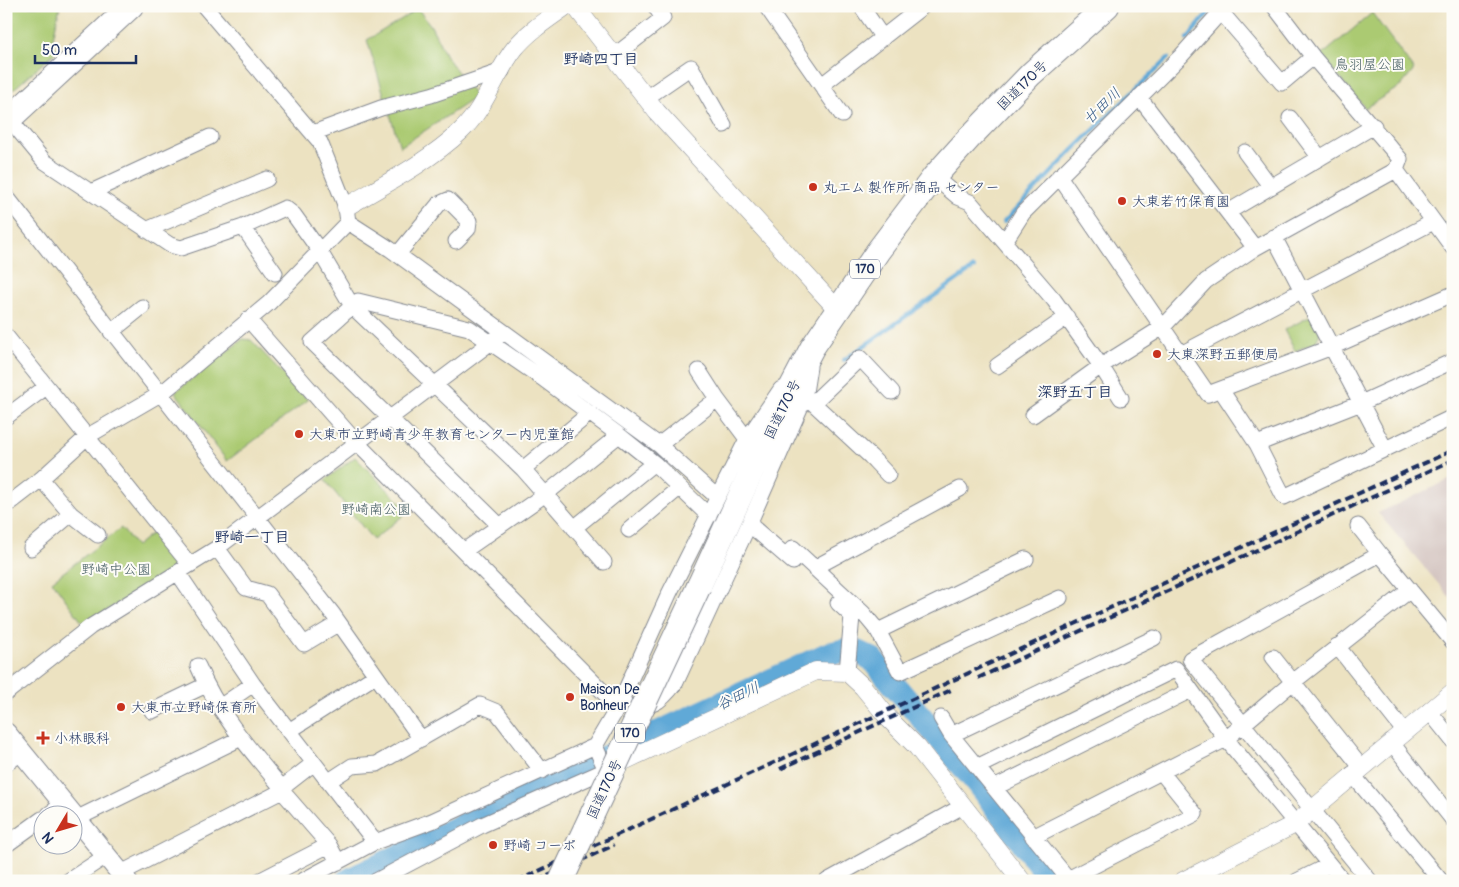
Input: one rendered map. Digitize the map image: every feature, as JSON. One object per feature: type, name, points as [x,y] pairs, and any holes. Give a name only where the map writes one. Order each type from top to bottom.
[{"type":"highway","points":[[8,118],[131,6]]},
{"type":"highway","name":"国道170号","points":[[561,881],[700,586],[780,409],[812,348],[837,309],[934,177],[1031,74],[1107,6]]},
{"type":"main road","points":[[6,733],[14,758],[55,804]]},
{"type":"main road","points":[[82,832],[124,877]]},
{"type":"street","points":[[204,6],[314,133],[320,142],[347,215],[503,333],[659,445],[717,498]]},
{"type":"street","points":[[6,506],[41,479],[88,436],[162,393],[268,303],[319,250],[347,215],[428,158],[462,130],[486,99],[514,49],[530,33],[566,6]]},
{"type":"street","points":[[575,6],[612,57],[646,98],[837,309]]},
{"type":"street","points":[[612,57],[663,18],[656,6]]},
{"type":"street","points":[[766,6],[842,115]]},
{"type":"street","points":[[861,6],[883,38]]},
{"type":"street","points":[[822,85],[923,6]]},
{"type":"street","points":[[1033,415],[1101,366],[1163,328],[1206,282],[1255,248],[1396,170],[1400,159],[1374,126],[1313,57],[1274,6]]},
{"type":"street","points":[[1005,242],[1023,213],[1181,56],[1223,9],[1282,83],[1313,57]]},
{"type":"street","points":[[646,98],[691,67],[724,124]]},
{"type":"street","points":[[314,133],[381,108],[431,95],[502,71]]},
{"type":"street","points":[[1139,97],[1255,248]]},
{"type":"street","points":[[8,118],[44,161],[170,245],[181,248],[243,228],[285,208],[294,215],[319,250],[352,306],[523,469],[604,562]]},
{"type":"street","points":[[1290,118],[1320,158]]},
{"type":"street","points":[[1228,212],[1374,126]]},
{"type":"street","points":[[91,192],[210,137]]},
{"type":"street","points":[[1245,152],[1271,187]]},
{"type":"street","points":[[1396,170],[1442,225],[1453,248]]},
{"type":"street","points":[[1059,176],[1208,394],[1332,347],[1453,294]]},
{"type":"street","points":[[934,177],[958,197],[970,202],[1005,242],[1067,317],[1121,398]]},
{"type":"street","points":[[146,230],[267,179]]},
{"type":"street","points":[[6,196],[111,332],[162,393],[339,623],[421,739]]},
{"type":"street","points":[[398,254],[438,204],[448,200],[469,221],[468,229],[456,241]]},
{"type":"street","points":[[1181,354],[1303,292],[1442,225]]},
{"type":"street","points":[[243,228],[275,272]]},
{"type":"street","points":[[1274,237],[1385,449]]},
{"type":"street","points":[[500,526],[312,342],[358,301],[469,328],[619,435],[654,464],[709,516]]},
{"type":"street","points":[[111,332],[142,307]]},
{"type":"street","points":[[997,366],[1067,317]]},
{"type":"street","points":[[248,320],[356,442],[465,550],[618,707],[650,706],[663,698],[676,682],[808,401],[812,348]]},
{"type":"street","points":[[6,693],[90,627],[217,548],[356,442],[390,420],[503,333]]},
{"type":"street","points":[[6,336],[88,436],[184,569],[253,684],[375,842]]},
{"type":"street","points":[[302,881],[375,842],[432,821],[595,746],[618,707],[669,594],[747,440],[765,410],[812,348]]},
{"type":"street","points":[[808,401],[860,358],[892,392]]},
{"type":"street","points":[[1257,444],[1361,403],[1453,361]]},
{"type":"street","points":[[699,371],[747,440]]},
{"type":"street","points":[[6,417],[46,387]]},
{"type":"street","points":[[1221,390],[1257,444],[1284,496],[1453,418]]},
{"type":"street","points":[[659,445],[717,399]]},
{"type":"street","points":[[808,401],[871,457],[888,475]]},
{"type":"street","points":[[523,469],[590,413]]},
{"type":"street","points":[[465,550],[544,494],[619,435]]},
{"type":"street","points":[[574,528],[654,464]]},
{"type":"street","points":[[41,479],[71,514],[98,535]]},
{"type":"street","points":[[629,530],[679,488]]},
{"type":"street","points":[[814,568],[960,489]]},
{"type":"street","points":[[32,548],[71,514]]},
{"type":"street","points":[[750,524],[852,616],[847,672]]},
{"type":"street","points":[[1358,526],[1453,642]]},
{"type":"street","points":[[217,548],[246,588],[267,594],[304,644],[339,623]]},
{"type":"street","points":[[786,556],[793,548],[863,613],[878,631],[900,672],[1060,598]]},
{"type":"street","points":[[1370,881],[1312,807],[1190,659],[1380,554]]},
{"type":"street","points":[[878,631],[1026,559]]},
{"type":"street","points":[[1033,837],[1226,739],[1337,646],[1410,590]]},
{"type":"street","points":[[951,735],[1154,638]]},
{"type":"street","points":[[1337,646],[1453,820]]},
{"type":"street","points":[[1274,657],[1440,881]]},
{"type":"street","points":[[198,666],[206,685],[241,738],[329,845],[338,862]]},
{"type":"street","points":[[976,767],[1176,668],[1226,739],[1294,824],[1343,881]]},
{"type":"street","points":[[376,881],[482,826],[654,748],[816,671],[847,672],[863,687],[890,720],[917,747],[1022,881]]},
{"type":"street","points":[[289,731],[375,676]]},
{"type":"street","points":[[220,707],[253,684]]},
{"type":"street","points":[[152,711],[206,685]]},
{"type":"street","points":[[994,788],[1191,690]]},
{"type":"street","points":[[1183,881],[1294,824],[1312,807],[1453,692]]},
{"type":"street","points":[[329,781],[344,769],[352,766],[377,764],[480,705],[497,712],[542,771]]},
{"type":"street","points":[[1429,712],[1453,741]]},
{"type":"street","points":[[941,718],[951,735],[976,767],[1069,880],[1195,814],[1162,773]]},
{"type":"street","points":[[82,805],[241,738]]},
{"type":"street","points":[[595,746],[606,770]]},
{"type":"street","points":[[124,877],[282,790],[314,763]]},
{"type":"street","points":[[827,881],[963,806]]},
{"type":"street","points":[[6,845],[32,826]]},
{"type":"street","points":[[259,881],[329,845]]},
{"type":"street","points":[[68,881],[106,856]]},
{"type":"street","points":[[1297,881],[1330,865]]},
{"type":"shaded area","points":[[1453,478],[1453,601],[1378,513]]},
{"type":"green space","points":[[6,6],[60,6],[52,43],[58,50],[6,96]]},
{"type":"green space","points":[[418,9],[431,26],[446,56],[476,97],[400,147],[367,40]]},
{"type":"green space","name":"鳥羽屋公園","points":[[1372,13],[1414,70],[1401,86],[1365,108],[1321,56]]},
{"type":"green space","points":[[1311,316],[1320,333],[1316,342],[1295,351],[1284,330]]},
{"type":"green space","points":[[243,339],[251,340],[308,400],[227,461],[175,392]]},
{"type":"green space","name":"野崎南公園","points":[[355,457],[409,511],[373,540],[325,480]]},
{"type":"green space","name":"野崎中公園","points":[[121,528],[136,546],[156,530],[178,565],[84,625],[52,581]]},
{"type":"waterway","name":"廿田川","points":[[1187,39],[1214,6]]},
{"type":"waterway","name":"廿田川","points":[[1004,222],[1073,150],[1168,58]]},
{"type":"waterway","name":"廿田川","points":[[844,360],[974,268]]},
{"type":"waterway","name":"谷田川","points":[[347,881],[530,792],[828,654],[851,649],[872,659],[977,783],[1052,881]]},
{"type":"railway","points":[[517,881],[1453,450]]},
{"type":"railway","points":[[978,678],[1453,460]]},
{"type":"railway","points":[[780,769],[951,690]]},
{"type":"railway","points":[[537,881],[614,845]]},
{"type":"place","name":"丸エム 製作所 商品 センター","points":[[813,187]]},
{"type":"place","name":"大東若竹保育園","points":[[1122,201]]},
{"type":"place","name":"大東深野五郵便局","points":[[1157,354]]},
{"type":"place","name":"大東市立野崎青少年教育センター内児童館","points":[[299,434]]},
{"type":"place","name":"Maison De Bonheur","points":[[570,697]]},
{"type":"place","name":"大東市立野崎保育所","points":[[121,707]]},
{"type":"place","name":"小林眼科","points":[[43,738]]},
{"type":"place","name":"野崎 コーポ","points":[[493,845]]},
{"type":"district","name":"野崎四丁目","points":[[601,59]]},
{"type":"district","name":"深野五丁目","points":[[1075,392]]},
{"type":"district","name":"野崎一丁目","points":[[252,537]]}]
